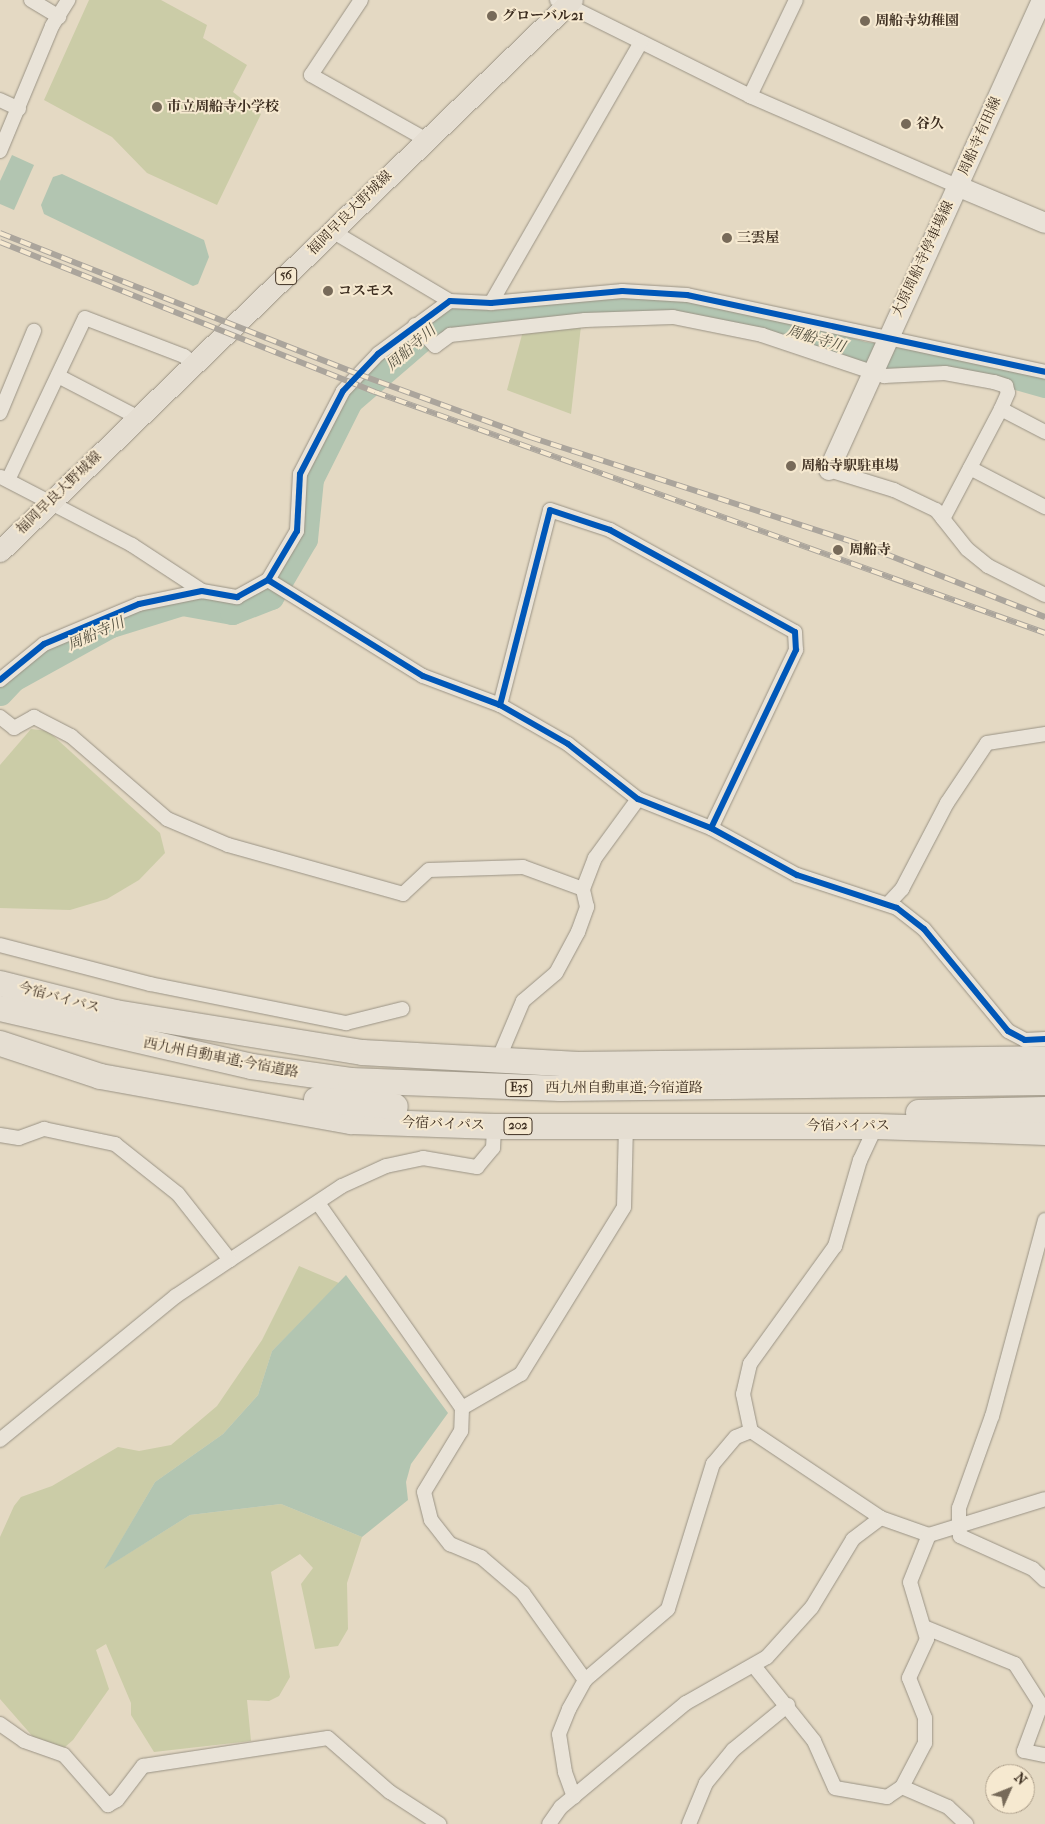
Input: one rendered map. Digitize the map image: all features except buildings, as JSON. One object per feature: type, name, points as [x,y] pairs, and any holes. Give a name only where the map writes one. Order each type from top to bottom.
[{"type":"highway","name":"今宿バイパス","points":[[0,982],[115,1012],[362,1052],[498,1060],[775,1065],[1045,1058]]},
{"type":"highway","name":"西九州自動車道;今宿道路","points":[[0,1008],[251,1066],[350,1080],[560,1088],[1045,1082]]},
{"type":"highway","name":"西九州自動車道;今宿道路","points":[[0,1035],[236,1089],[347,1102],[560,1114],[870,1120],[1045,1109]]},
{"type":"highway","name":"今宿バイパス","points":[[0,1043],[100,1076],[352,1120],[494,1126],[626,1127],[870,1120],[1045,1132]]},
{"type":"highway","points":[[870,1120],[936,1124],[1045,1121]]},
{"type":"main road","name":"周船寺有田線","points":[[1042,0],[957,186],[1045,224]]},
{"type":"main road","name":"福岡早良大野城線","points":[[0,550],[332,231],[565,2]]},
{"type":"main road","name":"大原周船寺停車場線","points":[[829,470],[883,344],[957,186]]},
{"type":"street","points":[[30,0],[58,17]]},
{"type":"street","points":[[0,151],[58,17],[68,0]]},
{"type":"street","points":[[361,0],[311,75],[424,139]]},
{"type":"street","points":[[750,96],[796,0]]},
{"type":"street","points":[[565,2],[750,96],[957,186]]},
{"type":"street","points":[[490,303],[641,42]]},
{"type":"street","points":[[0,100],[19,109]]},
{"type":"street","points":[[332,231],[450,301],[490,303],[622,291],[686,295],[737,303],[883,344],[957,350],[1045,372]]},
{"type":"street","points":[[0,680],[44,644],[78,628],[139,604],[202,591],[237,597],[268,580],[295,536],[300,474],[317,436],[358,374],[450,301]]},
{"type":"street","points":[[418,327],[435,346],[450,336],[585,320],[673,317],[762,335],[872,370],[884,376],[946,374],[994,382],[1006,386],[1008,392],[1001,409],[943,519]]},
{"type":"street","points":[[194,364],[184,356],[85,318],[58,376],[4,479],[132,545],[202,591]]},
{"type":"street","points":[[0,413],[34,331]]},
{"type":"street","points":[[58,376],[137,418]]},
{"type":"street","points":[[1001,409],[1045,432]]},
{"type":"street","points":[[970,468],[1045,507]]},
{"type":"street","points":[[829,470],[894,490],[936,510],[988,566],[1045,595]]},
{"type":"street","points":[[500,706],[550,510],[610,530],[795,632],[796,650],[711,828]]},
{"type":"street","points":[[268,580],[423,676],[500,706],[568,744],[638,799],[711,828],[797,875],[888,904],[924,929],[1008,1031],[1025,1040],[1045,1039]]},
{"type":"street","points":[[0,718],[14,728],[34,717],[71,736],[167,819],[228,844],[403,894],[429,870],[523,868],[583,890]]},
{"type":"street","points":[[888,904],[902,889],[947,803],[987,743],[1045,734]]},
{"type":"street","points":[[498,1060],[522,1001],[556,973],[578,932],[587,907],[583,890],[595,858],[638,799]]},
{"type":"street","points":[[0,944],[150,984],[346,1023],[402,1010]]},
{"type":"street","points":[[870,1120],[835,1246],[750,1364],[743,1394],[751,1431],[881,1518],[929,1535],[959,1522],[1045,1499]]},
{"type":"street","points":[[0,1440],[169,1302],[342,1186],[404,1162],[439,1158],[477,1166],[493,1148],[494,1126]]},
{"type":"street","points":[[462,1408],[521,1374],[624,1207],[626,1127]]},
{"type":"street","points":[[0,1135],[19,1138],[44,1129],[115,1144],[178,1194],[230,1260]]},
{"type":"street","points":[[318,1203],[462,1408],[461,1431],[424,1492],[431,1520],[450,1544],[481,1557],[523,1592],[585,1680]]},
{"type":"street","points":[[1045,1220],[992,1416],[959,1508],[960,1536],[1033,1569],[1045,1580]]},
{"type":"street","points":[[574,1797],[564,1772],[559,1734],[585,1680],[668,1609],[713,1464],[736,1437],[751,1431]]},
{"type":"street","points":[[549,1824],[574,1797],[686,1703],[754,1666],[812,1607],[853,1538],[881,1518]]},
{"type":"street","points":[[754,1666],[788,1706],[814,1741],[835,1788],[887,1797],[902,1787],[925,1743],[925,1718],[909,1678],[928,1639],[910,1582],[929,1535]]},
{"type":"street","points":[[924,1628],[1015,1664],[1041,1705],[1024,1751],[1045,1755]]},
{"type":"street","points":[[689,1824],[706,1783],[733,1750],[788,1706]]},
{"type":"street","points":[[0,1724],[24,1741],[73,1761],[108,1805],[117,1800],[143,1766],[328,1738],[390,1792],[439,1824]]},
{"type":"street","points":[[902,1787],[948,1807],[966,1824]]},
{"type":"shaded area","points":[[89,0],[161,0],[207,25],[203,38],[247,65],[233,92],[261,114],[217,205],[147,173],[112,137],[44,100]]},
{"type":"shaded area","points":[[12,155],[34,165],[14,210],[0,204],[0,181]]},
{"type":"shaded area","points":[[62,174],[204,240],[209,257],[198,284],[193,286],[44,214],[41,205],[53,177]]},
{"type":"shaded area","points":[[581,326],[571,414],[507,390],[523,331]]},
{"type":"shaded area","points":[[31,729],[48,731],[160,833],[165,853],[139,880],[107,899],[70,910],[0,908],[0,765]]},
{"type":"shaded area","points":[[299,1266],[339,1283],[272,1351],[258,1395],[223,1434],[155,1482],[105,1568],[190,1515],[281,1504],[362,1537],[347,1583],[348,1629],[338,1646],[315,1649],[301,1584],[313,1568],[300,1554],[271,1572],[290,1677],[279,1696],[269,1701],[247,1700],[251,1741],[154,1752],[131,1715],[131,1703],[106,1644],[96,1650],[109,1689],[73,1740],[65,1747],[54,1746],[34,1738],[0,1699],[0,1537],[14,1506],[21,1497],[52,1486],[118,1447],[139,1451],[171,1445],[217,1406],[262,1340]]},
{"type":"shaded area","points":[[346,1275],[448,1413],[411,1464],[406,1482],[408,1500],[362,1537],[281,1504],[190,1515],[104,1569],[155,1482],[223,1434],[258,1395],[272,1351]]},
{"type":"waterway","name":"周船寺川","points":[[0,693],[13,679],[111,625],[182,603],[232,612],[271,597],[305,539],[311,479],[350,401],[442,322],[569,305],[685,308],[759,322],[863,354],[977,366],[1045,385]]},
{"type":"railway","points":[[0,233],[358,374],[530,437],[863,545],[1045,617]]},
{"type":"railway","points":[[0,242],[375,392],[1045,633]]},
{"type":"cycle path","points":[[0,680],[44,644],[139,604],[202,591],[237,597],[268,580],[297,531],[300,474],[343,391],[378,354],[450,301],[491,303],[622,291],[687,295],[1045,372]]},
{"type":"cycle path","points":[[500,705],[550,510],[610,530],[795,632],[796,650],[711,828]]},
{"type":"cycle path","points":[[268,580],[423,676],[500,705],[568,744],[638,799],[711,828],[797,875],[897,908],[924,929],[1008,1031],[1025,1040],[1045,1039]]},
{"type":"place","name":"グローバル21","points":[[492,16]]},
{"type":"place","name":"周船寺幼稚園","points":[[865,21]]},
{"type":"place","name":"市立周船寺小学校","points":[[157,107]]},
{"type":"place","name":"谷久","points":[[906,124]]},
{"type":"place","name":"三雲屋","points":[[727,238]]},
{"type":"place","name":"コスモス","points":[[328,291]]},
{"type":"place","name":"周船寺駅駐車場","points":[[791,466]]},
{"type":"place","name":"周船寺","points":[[838,550]]}]
